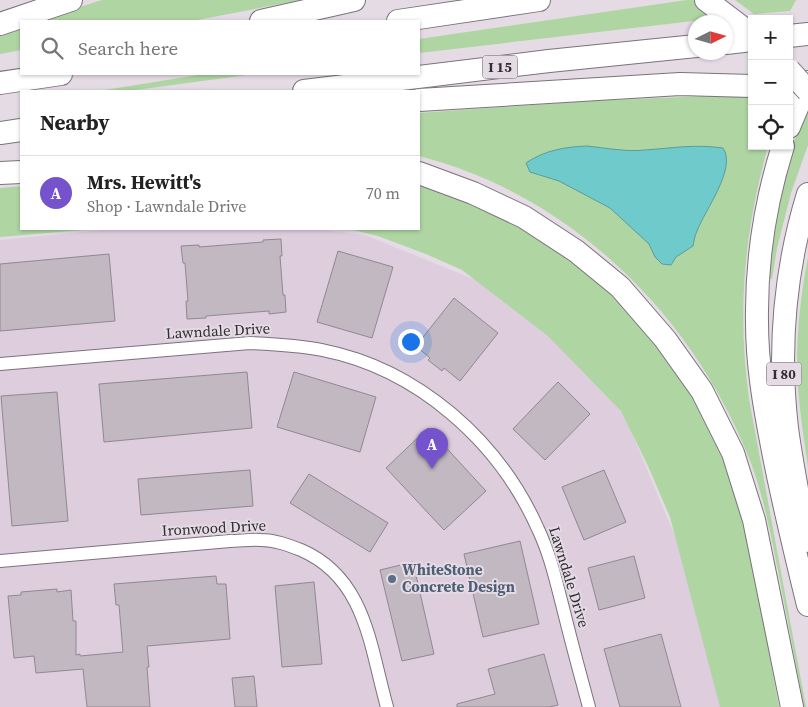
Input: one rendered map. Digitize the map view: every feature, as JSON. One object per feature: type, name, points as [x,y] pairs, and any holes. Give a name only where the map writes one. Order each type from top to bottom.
[{"type":"highway","points":[[0,24],[71,0]]},
{"type":"highway","points":[[265,20],[354,0]]},
{"type":"highway","points":[[405,20],[539,0]]},
{"type":"highway","points":[[706,0],[744,40]]},
{"type":"highway","points":[[793,36],[808,34]]},
{"type":"highway","name":"I 15","points":[[312,90],[549,61],[688,47]]},
{"type":"highway","points":[[793,74],[808,90]]},
{"type":"highway","points":[[0,82],[25,75]]},
{"type":"highway","points":[[0,82],[53,75]]},
{"type":"highway","points":[[793,118],[808,82]]},
{"type":"highway","points":[[420,100],[680,84],[748,86]]},
{"type":"highway","points":[[793,88],[808,90]]},
{"type":"highway","points":[[0,133],[20,130]]},
{"type":"highway","points":[[782,150],[770,191],[762,233],[758,279],[758,345],[765,411],[783,502],[808,605]]},
{"type":"highway","points":[[0,174],[20,172]]},
{"type":"highway","points":[[420,173],[473,193],[524,217],[576,251],[620,287],[665,339],[702,391],[733,453],[754,520],[792,707]]},
{"type":"highway","name":"I 80","points":[[808,194],[790,271],[783,360],[787,427],[808,555]]},
{"type":"street","name":"Lawndale Drive","points":[[0,364],[250,343],[289,344],[323,350],[382,369],[418,390],[452,414],[477,436],[499,461],[526,503],[539,530],[551,563],[589,707]]},
{"type":"street","name":"Ironwood Drive","points":[[0,561],[230,541],[261,540],[287,544],[312,555],[328,566],[343,579],[355,598],[367,630],[387,707]]},
{"type":"shaded area","points":[[104,230],[322,230],[365,235],[530,302],[622,410],[682,553],[729,707],[0,707],[0,240]]},
{"type":"green space","points":[[102,0],[301,0],[197,20],[38,20]]},
{"type":"green space","points":[[687,0],[693,0],[715,15],[688,15],[688,22],[420,53],[420,39]]},
{"type":"green space","points":[[735,0],[796,0],[790,11],[754,14]]},
{"type":"green space","points":[[20,25],[20,50],[0,54],[0,32]]},
{"type":"green space","points":[[198,75],[247,75],[135,90],[105,90]]},
{"type":"green space","points":[[748,94],[748,150],[767,150],[748,241],[743,303],[745,366],[749,399],[806,707],[804,707],[771,536],[756,477],[727,409],[697,359],[662,312],[621,269],[577,232],[528,200],[475,174],[420,156],[420,113],[590,101]]},
{"type":"green space","points":[[808,107],[808,145],[791,193],[777,248],[772,279],[766,279],[773,231],[787,166],[798,130]]},
{"type":"green space","points":[[420,180],[542,238],[617,298],[647,331],[685,384],[714,436],[738,500],[750,549],[779,707],[720,707],[670,517],[621,411],[548,336],[462,270],[378,236],[353,230],[420,230]]},
{"type":"green space","points":[[20,186],[20,230],[83,230],[0,237],[0,188]]},
{"type":"green space","points":[[808,257],[808,467],[799,397],[797,354],[801,305]]},
{"type":"water","points":[[587,146],[616,150],[693,146],[723,148],[726,156],[726,166],[723,178],[696,233],[693,246],[676,257],[671,265],[662,264],[655,257],[649,244],[610,208],[559,181],[530,172],[526,163],[540,155],[555,150]]},
{"type":"building","points":[[281,239],[282,256],[280,256],[286,312],[269,314],[269,311],[187,319],[186,301],[188,301],[185,263],[183,263],[181,246],[199,245],[199,247]]},
{"type":"building","points":[[338,251],[393,267],[372,338],[317,322]]},
{"type":"building","points":[[109,254],[115,321],[0,331],[0,264]]},
{"type":"building","points":[[454,298],[498,333],[460,381],[444,368],[442,371],[428,360],[430,358],[416,346]]},
{"type":"building","points":[[247,372],[252,428],[104,442],[99,384]]},
{"type":"building","points":[[294,372],[376,397],[360,452],[277,427]]},
{"type":"building","points":[[558,382],[590,414],[545,460],[513,429]]},
{"type":"building","points":[[57,392],[68,521],[12,526],[1,396]]},
{"type":"building","points":[[428,428],[486,491],[444,530],[386,468]]},
{"type":"building","points":[[250,470],[253,506],[141,515],[138,479]]},
{"type":"building","points":[[604,470],[626,522],[584,540],[562,487]]},
{"type":"building","points":[[309,474],[388,523],[370,552],[290,503]]},
{"type":"building","points":[[520,541],[539,624],[483,637],[464,554]]},
{"type":"building","points":[[634,556],[645,598],[599,610],[588,568]]},
{"type":"building","points":[[413,562],[434,654],[402,661],[380,570]]},
{"type":"building","points":[[216,576],[217,584],[226,584],[230,639],[147,646],[150,707],[87,707],[83,669],[36,673],[34,656],[14,658],[8,596],[21,595],[21,592],[57,589],[57,592],[71,590],[73,621],[76,621],[76,655],[123,652],[119,605],[116,605],[114,584]]},
{"type":"building","points":[[314,582],[322,664],[282,667],[275,586]]},
{"type":"building","points":[[661,634],[681,707],[620,707],[604,649]]},
{"type":"building","points":[[544,654],[558,705],[549,707],[457,707],[457,704],[495,694],[488,669]]},
{"type":"building","points":[[254,676],[257,707],[235,707],[232,678]]},
{"type":"place","name":"Mrs. Hewitt's","points":[[432,469]]},
{"type":"place","name":"WhiteStone Concrete Design","points":[[392,579]]}]
